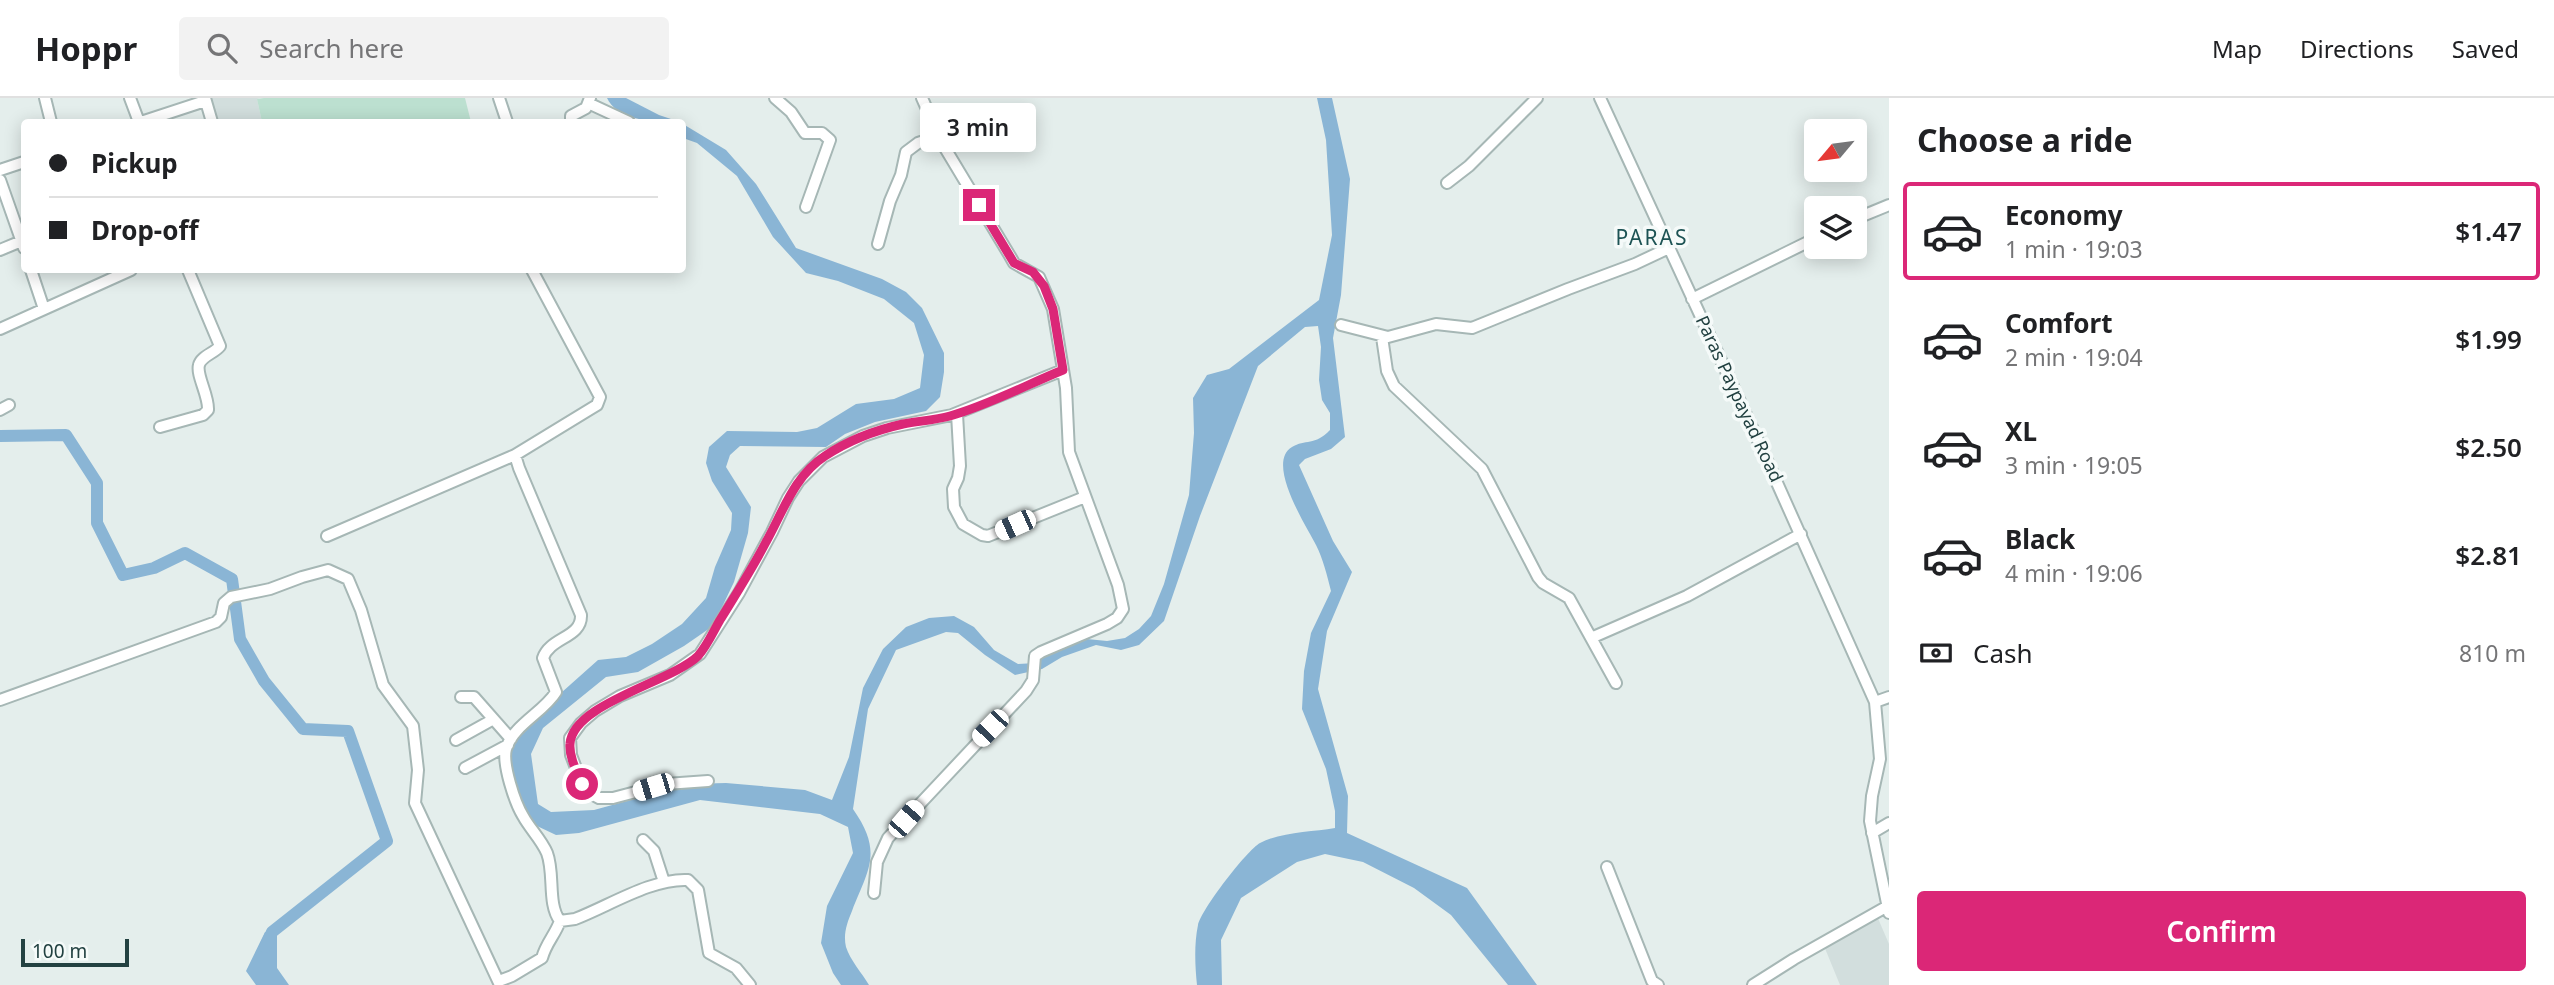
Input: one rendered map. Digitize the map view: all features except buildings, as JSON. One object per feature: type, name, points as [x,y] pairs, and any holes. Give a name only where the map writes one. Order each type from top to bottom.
[{"type":"street","points":[[45,98],[50,119]]},
{"type":"street","points":[[130,98],[139,119]]},
{"type":"street","points":[[499,98],[506,119]]},
{"type":"street","points":[[775,98],[788,108],[805,133],[822,134],[830,140],[806,207]]},
{"type":"street","points":[[874,893],[879,856],[888,838],[1026,691],[1034,675],[1035,656],[1107,624],[1117,618],[1123,609],[1118,585],[1069,452],[1063,370],[1053,309],[1044,286],[1033,272],[1014,263],[939,136],[922,98]]},
{"type":"street","points":[[1447,183],[1469,166],[1537,98]]},
{"type":"street","name":"Paras Paypayad Road","points":[[1600,98],[1801,534],[1875,702],[1884,743],[1870,808],[1872,832],[1884,871],[1888,910]]},
{"type":"street","points":[[148,119],[205,99],[211,119]]},
{"type":"street","points":[[571,119],[571,116],[583,110],[589,101],[623,119]]},
{"type":"street","points":[[878,244],[906,152],[918,143],[939,136]]},
{"type":"street","points":[[0,170],[21,163]]},
{"type":"street","points":[[0,180],[21,235]]},
{"type":"street","points":[[1867,214],[1889,205]]},
{"type":"street","points":[[0,250],[21,244]]},
{"type":"street","points":[[1692,299],[1804,244]]},
{"type":"street","points":[[1341,326],[1381,337],[1436,324],[1467,329],[1477,327],[1669,248]]},
{"type":"street","points":[[32,273],[44,309]]},
{"type":"street","points":[[99,273],[102,282]]},
{"type":"street","points":[[0,329],[124,273]]},
{"type":"street","points":[[160,427],[206,413],[209,405],[198,366],[220,346],[189,273]]},
{"type":"street","points":[[327,536],[515,455],[597,405],[600,397],[534,273]]},
{"type":"street","points":[[1381,337],[1387,370],[1394,386],[1482,469],[1538,577],[1543,583],[1569,598],[1616,683]]},
{"type":"street","points":[[708,781],[666,784],[613,798],[599,798],[588,792],[582,784],[571,755],[570,738],[581,723],[595,711],[620,696],[670,675],[699,654],[738,593],[788,498],[799,481],[822,457],[847,443],[887,428],[928,422],[957,414],[1063,370]]},
{"type":"street","points":[[957,414],[960,466],[953,498],[958,517],[971,529],[988,536],[1085,497]]},
{"type":"street","points":[[465,768],[509,742],[556,692],[543,658],[545,652],[578,628],[581,620],[515,455]]},
{"type":"street","points":[[1591,638],[1676,601],[1801,534]]},
{"type":"street","points":[[0,700],[216,622],[222,617],[224,603],[235,597],[328,570],[348,579],[361,610],[383,685],[413,726],[418,770],[415,803],[499,983],[542,958],[546,943],[555,933],[560,921],[554,906],[549,858],[544,846],[524,818],[515,795],[506,761],[509,742],[474,697],[461,697]]},
{"type":"street","points":[[1875,702],[1889,697]]},
{"type":"street","points":[[456,740],[492,720]]},
{"type":"street","points":[[1875,785],[1889,777]]},
{"type":"street","points":[[1872,832],[1889,823]]},
{"type":"street","points":[[642,840],[654,850],[664,882]]},
{"type":"street","points":[[1607,867],[1652,981],[1658,985]]},
{"type":"street","points":[[560,921],[575,919],[634,892],[664,882],[678,879],[693,882],[700,894],[709,953],[736,968],[750,985]]},
{"type":"street","points":[[1753,985],[1794,959],[1888,910]]},
{"type":"shaded area","points":[[211,98],[260,98],[257,99],[261,119],[216,119]]},
{"type":"shaded area","points":[[1877,916],[1889,944],[1889,985],[1840,985],[1824,946]]},
{"type":"green space","points":[[465,98],[470,119],[261,119],[257,99]]},
{"type":"water","points":[[607,98],[626,98],[671,119],[639,119],[612,106]]},
{"type":"water","points":[[1317,98],[1332,98],[1350,179],[1341,295],[1333,338],[1345,437],[1331,449],[1305,459],[1299,465],[1333,541],[1352,572],[1327,631],[1318,689],[1348,796],[1347,833],[1467,888],[1537,985],[1508,985],[1451,915],[1414,888],[1363,862],[1325,854],[1297,862],[1241,898],[1221,940],[1222,985],[1197,985],[1195,955],[1198,925],[1235,868],[1254,848],[1268,839],[1335,828],[1335,811],[1326,769],[1302,709],[1304,671],[1311,633],[1331,591],[1318,550],[1290,495],[1283,467],[1285,455],[1292,447],[1320,438],[1330,430],[1330,413],[1322,400],[1319,380],[1321,347],[1318,326],[1305,327],[1258,366],[1200,516],[1164,621],[1139,645],[1121,650],[1096,645],[1062,657],[1042,669],[1015,675],[958,633],[946,632],[896,650],[868,709],[853,809],[868,837],[870,860],[864,883],[847,924],[845,942],[850,957],[869,985],[841,985],[821,943],[827,906],[853,853],[848,827],[820,814],[700,800],[579,833],[556,835],[537,826],[524,810],[515,788],[509,759],[514,741],[543,709],[598,660],[626,657],[652,644],[682,624],[706,598],[715,567],[731,530],[732,513],[712,481],[706,463],[709,447],[727,431],[797,432],[817,428],[856,404],[894,399],[920,388],[924,355],[914,323],[884,299],[838,281],[806,273],[773,237],[737,176],[697,143],[686,139],[686,126],[726,150],[756,184],[796,248],[882,279],[906,292],[922,308],[944,353],[940,397],[926,411],[875,422],[845,434],[826,447],[740,446],[730,455],[726,467],[751,507],[748,533],[734,582],[713,626],[638,672],[606,677],[543,728],[531,754],[538,804],[551,812],[594,810],[689,784],[726,783],[805,790],[832,800],[849,757],[863,688],[883,649],[906,627],[929,618],[954,616],[974,627],[994,650],[1018,664],[1036,663],[1048,652],[1087,639],[1107,641],[1125,638],[1139,629],[1151,616],[1164,584],[1189,495],[1194,433],[1193,398],[1207,375],[1229,369],[1319,300],[1332,235],[1326,140]]},
{"type":"water","points":[[265,932],[277,935],[277,968],[289,985],[256,985],[246,971]]},
{"type":"waterway","points":[[0,436],[66,435],[97,483],[97,523],[123,575],[154,568],[185,553],[232,579],[240,639],[264,681],[303,729],[348,731],[387,841],[272,932],[265,947]]},
{"type":"district","name":"PARAS","points":[[1652,238]]},
{"type":"route","points":[[582,784],[569,746],[575,731],[595,711],[620,696],[670,675],[699,654],[732,604],[788,498],[799,481],[822,457],[863,436],[902,424],[928,422],[962,412],[1063,370],[1053,309],[1044,286],[1033,272],[1014,263],[979,205]]}]
